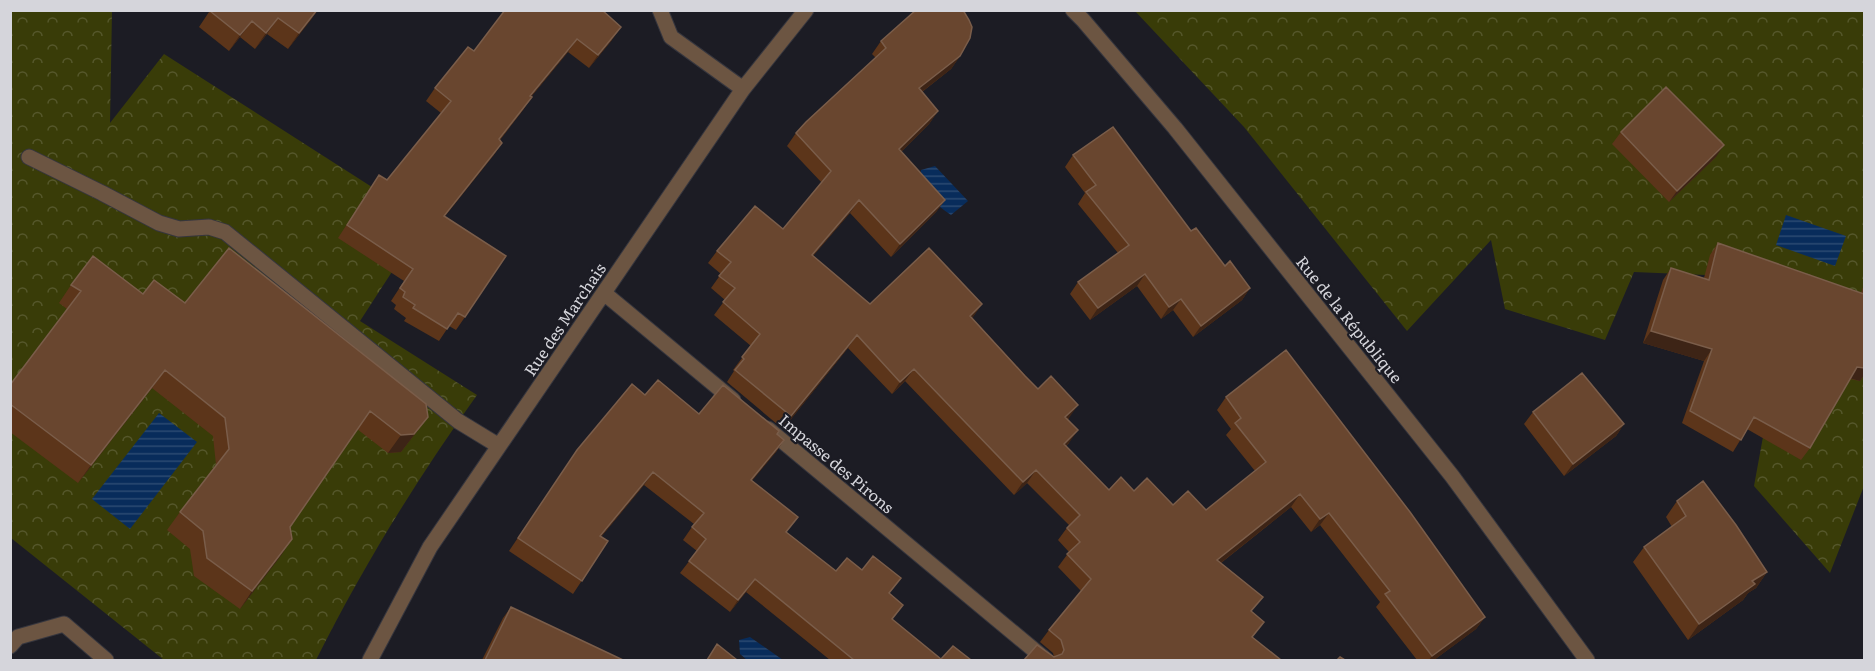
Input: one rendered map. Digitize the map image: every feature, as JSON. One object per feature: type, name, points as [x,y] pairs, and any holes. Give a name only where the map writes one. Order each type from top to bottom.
[{"type":"street","points":[[660,10],[671,37],[743,89]]},
{"type":"street","name":"Rue des Marchais","points":[[370,660],[430,547],[743,89],[806,10]]},
{"type":"street","name":"Rue de la République","points":[[1072,10],[1175,128],[1445,467],[1587,660]]},
{"type":"street","points":[[29,157],[159,223],[179,229],[208,227],[225,232],[458,421],[499,446]]},
{"type":"street","name":"Impasse des Pirons","points":[[604,293],[1046,660]]},
{"type":"street","points":[[10,646],[18,637],[64,624],[106,660]]},
{"type":"green space","points":[[10,11],[112,11],[110,123],[164,54],[425,221],[360,321],[477,395],[391,524],[316,660],[164,660],[11,538]]},
{"type":"green space","points":[[1135,11],[1864,11],[1864,486],[1830,573],[1754,486],[1769,404],[1706,275],[1634,272],[1605,340],[1505,309],[1491,240],[1407,331],[1244,127]]},
{"type":"water","points":[[935,166],[968,201],[951,215],[929,197],[923,185],[921,170]]},
{"type":"water","points":[[1786,215],[1846,236],[1835,266],[1776,245]]},
{"type":"water","points":[[159,413],[197,442],[130,529],[92,499]]},
{"type":"water","points":[[750,637],[783,660],[747,660],[740,654],[739,640]]},
{"type":"building","points":[[317,10],[299,33],[278,18],[266,33],[252,21],[240,35],[210,11]]},
{"type":"building","points":[[505,10],[602,10],[621,27],[598,55],[577,39],[530,96],[532,97],[499,139],[502,143],[444,216],[506,256],[465,317],[458,313],[447,329],[413,308],[415,305],[403,297],[405,292],[400,288],[413,269],[347,225],[379,175],[387,180],[451,101],[435,88],[468,47],[474,51]]},
{"type":"building","points":[[916,10],[963,10],[972,27],[970,38],[960,56],[919,88],[938,111],[899,149],[945,200],[900,244],[859,200],[812,255],[870,304],[929,248],[982,304],[970,316],[1025,376],[1038,389],[1051,376],[1078,405],[1065,417],[1078,430],[1064,444],[1109,490],[1121,477],[1134,491],[1147,478],[1173,505],[1188,491],[1206,510],[1266,462],[1235,423],[1241,418],[1226,397],[1286,350],[1410,512],[1485,617],[1432,656],[1385,594],[1390,591],[1329,513],[1320,519],[1300,494],[1217,560],[1263,597],[1251,611],[1264,622],[1252,637],[1281,660],[1024,660],[1037,645],[1054,657],[1062,654],[1064,650],[1061,640],[1049,630],[1091,579],[1067,554],[1080,542],[1067,528],[1080,515],[1036,470],[1023,482],[914,369],[900,382],[857,335],[791,416],[735,370],[760,334],[723,302],[735,288],[719,276],[731,262],[717,251],[755,206],[783,229],[831,171],[796,133],[886,48],[881,41]]},
{"type":"building","points":[[1666,87],[1724,145],[1677,191],[1621,132]]},
{"type":"building","points":[[1113,127],[1191,231],[1196,228],[1225,266],[1230,261],[1250,288],[1201,326],[1181,299],[1169,307],[1145,274],[1098,308],[1078,282],[1129,245],[1086,192],[1096,185],[1073,155]]},
{"type":"building","points":[[1718,243],[1864,294],[1864,368],[1857,367],[1810,448],[1754,417],[1741,440],[1690,411],[1712,349],[1651,331],[1671,268],[1709,280]]},
{"type":"building","points":[[229,248],[426,404],[428,417],[414,434],[401,435],[370,411],[290,527],[292,539],[252,591],[207,558],[203,531],[180,512],[229,449],[225,418],[165,370],[91,465],[10,404],[10,385],[81,291],[71,285],[93,256],[143,294],[154,280],[185,303]]},
{"type":"building","points":[[1582,373],[1624,424],[1573,464],[1533,412]]},
{"type":"building","points":[[658,380],[699,414],[723,385],[779,431],[777,434],[784,440],[751,480],[798,517],[786,532],[836,571],[847,558],[862,570],[873,556],[901,578],[889,593],[903,605],[892,619],[941,659],[953,646],[971,660],[854,660],[755,579],[738,600],[689,561],[706,539],[692,527],[704,513],[653,472],[600,536],[608,541],[582,581],[518,538],[577,450],[632,384],[645,395]]},
{"type":"building","points":[[1703,481],[1767,572],[1752,581],[1755,584],[1699,624],[1644,547],[1686,516],[1677,501]]},
{"type":"building","points":[[511,607],[623,660],[485,660]]},
{"type":"building","points":[[717,644],[737,660],[707,660]]}]
